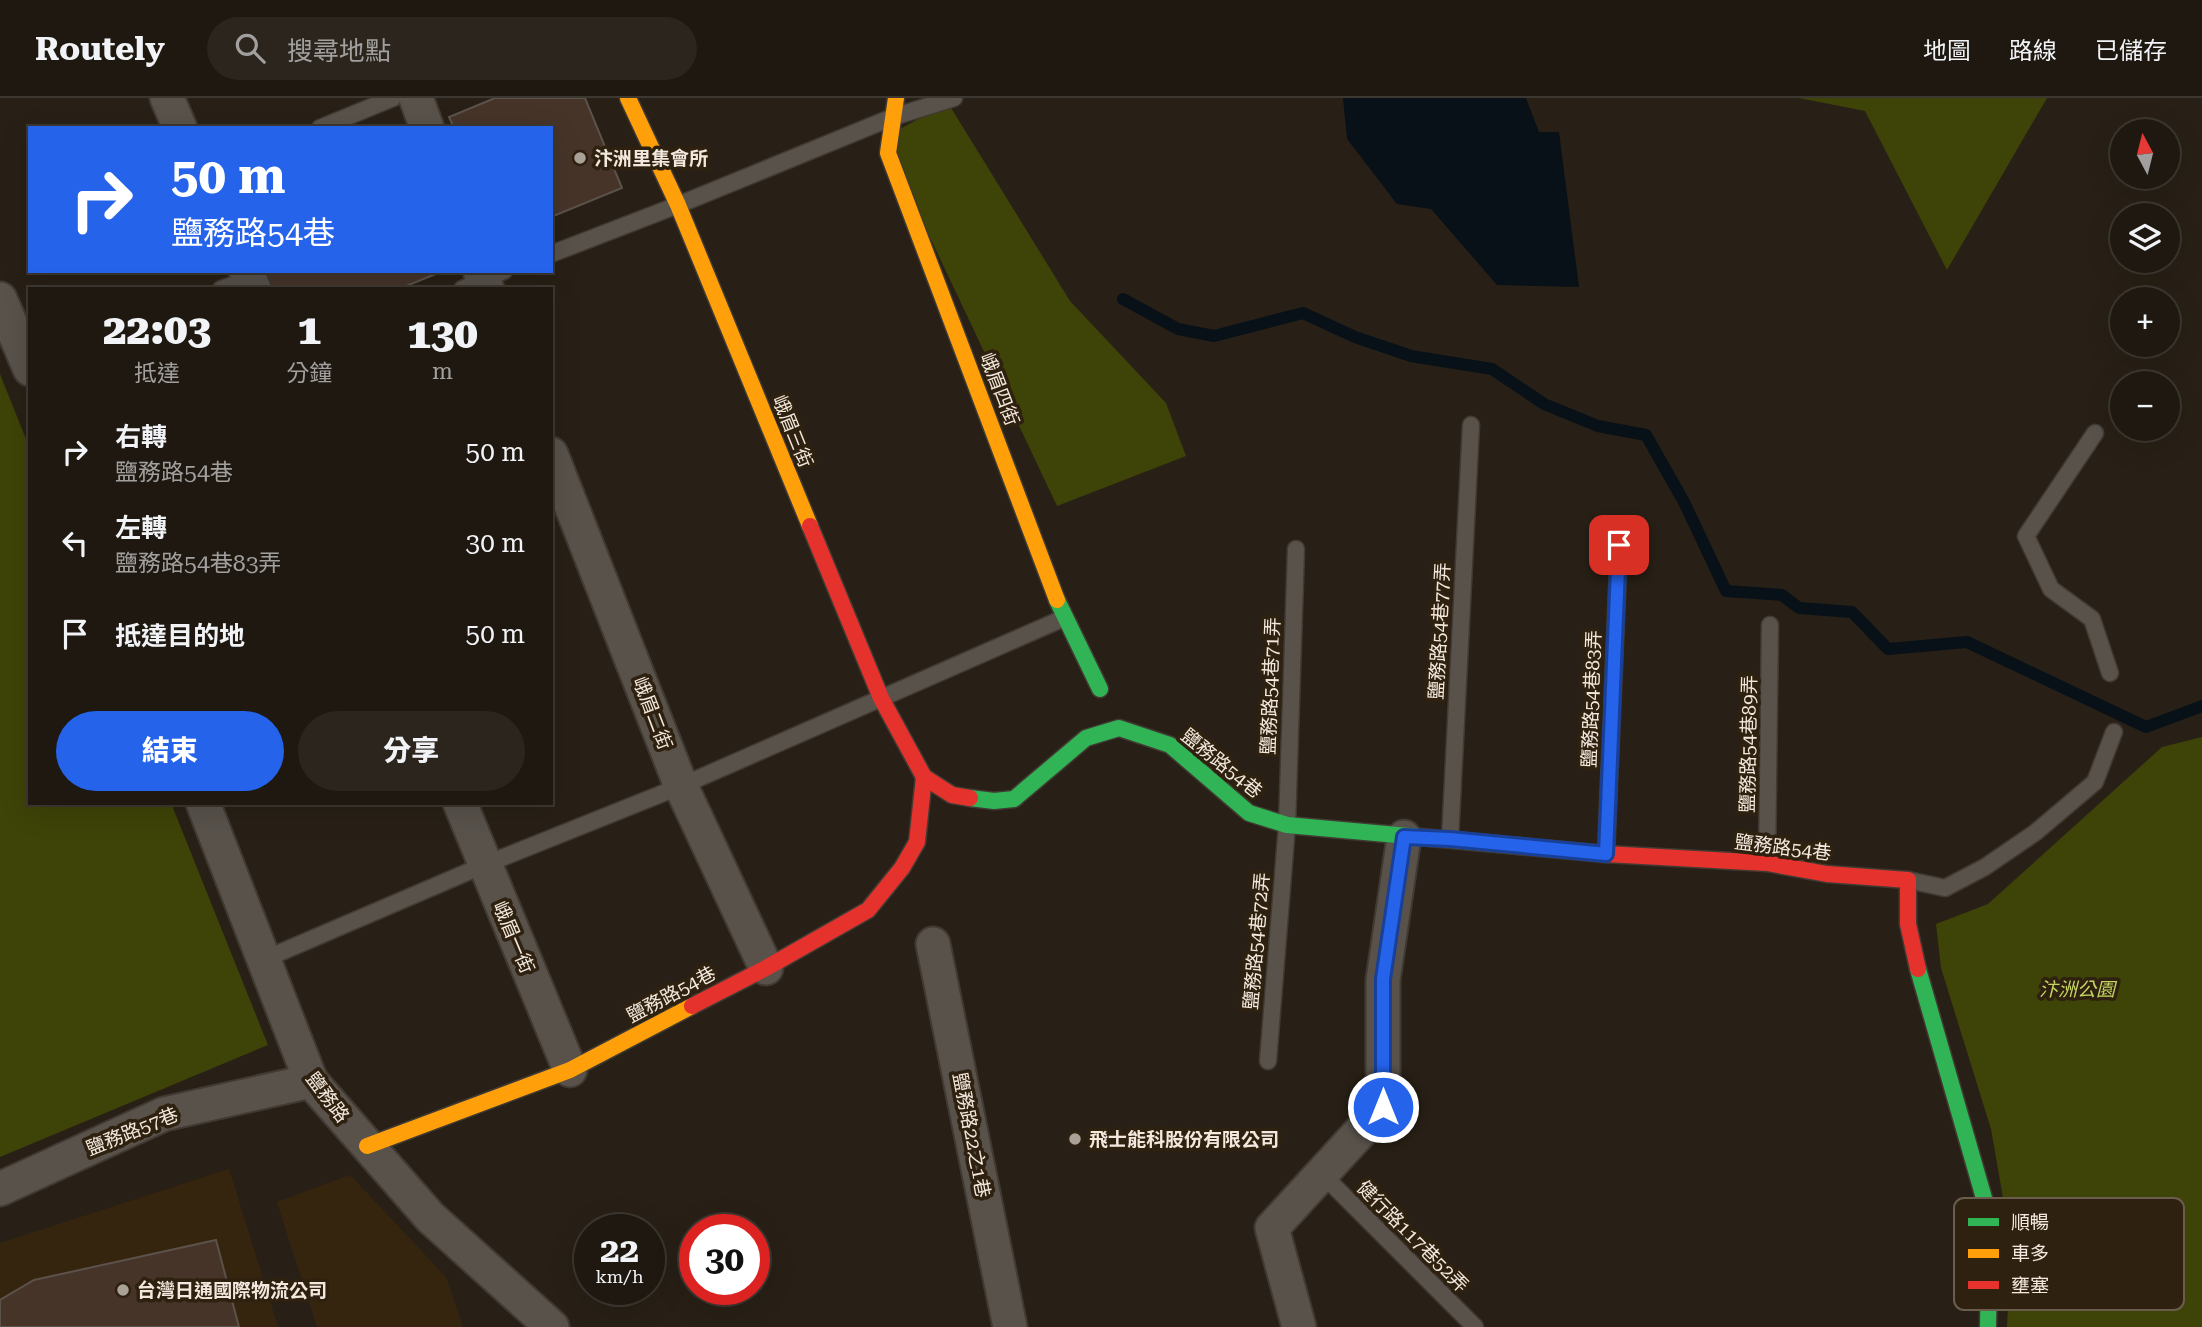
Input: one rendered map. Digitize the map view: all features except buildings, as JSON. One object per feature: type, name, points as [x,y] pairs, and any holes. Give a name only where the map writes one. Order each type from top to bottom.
[{"type":"street","points":[[167,98],[179,126]]},
{"type":"street","points":[[416,98],[426,126]]},
{"type":"street","name":"峨眉三街","points":[[628,98],[678,205],[881,698],[924,777]]},
{"type":"street","name":"峨眉四街","points":[[896,98],[888,153],[1064,618],[1100,689]]},
{"type":"street","points":[[0,299],[28,360]]},
{"type":"street","name":"峨眉二街","points":[[553,459],[681,786],[766,968]]},
{"type":"street","name":"鹽務路54巷","points":[[367,1146],[570,1070],[766,968],[867,910],[902,868],[917,842],[924,777],[952,795],[994,801],[1014,799],[1086,738],[1119,728],[1170,745],[1249,813],[1287,825],[1606,854],[1767,863],[1826,874],[1908,880]]},
{"type":"street","name":"鹽務路","points":[[204,805],[311,1081],[430,1217],[552,1327]]},
{"type":"street","name":"峨眉一街","points":[[461,805],[570,1070]]},
{"type":"street","points":[[1299,1327],[1272,1228],[1383,1107],[1383,979],[1404,837]]},
{"type":"street","points":[[1908,880],[1908,924],[1916,963],[1982,1198]]},
{"type":"street","name":"鹽務路22之1巷","points":[[933,944],[1010,1327]]},
{"type":"street","name":"鹽務路57巷","points":[[0,1189],[164,1114],[311,1081]]},
{"type":"lane","points":[[325,126],[393,98]]},
{"type":"lane","points":[[553,253],[893,117],[954,98]]},
{"type":"lane","name":"鹽務路54巷77弄","points":[[1450,839],[1471,425]]},
{"type":"lane","points":[[2095,433],[2026,536],[2051,589],[2092,619],[2110,673]]},
{"type":"lane","name":"鹽務路54巷83弄","points":[[1606,854],[1619,545]]},
{"type":"lane","name":"鹽務路54巷71弄","points":[[1287,825],[1296,549]]},
{"type":"lane","points":[[265,959],[484,865],[681,786],[1064,618]]},
{"type":"lane","name":"鹽務路54巷89弄","points":[[1767,863],[1770,625]]},
{"type":"lane","name":"鹽務路54巷","points":[[1908,880],[1945,888],[1985,867],[2036,832],[2095,782],[2114,732]]},
{"type":"lane","name":"鹽務路54巷72弄","points":[[1268,1061],[1287,825]]},
{"type":"lane","name":"健行路117巷52弄","points":[[1322,1174],[1475,1327]]},
{"type":"shaded area","points":[[1343,98],[1526,98],[1539,132],[1559,132],[1579,287],[1497,285],[1431,209],[1397,204],[1347,139]]},
{"type":"shaded area","points":[[229,1169],[278,1327],[0,1327],[0,1243]]},
{"type":"shaded area","points":[[350,1175],[446,1277],[463,1327],[317,1327],[277,1202]]},
{"type":"green space","points":[[1799,98],[2047,98],[1947,270],[1865,111]]},
{"type":"green space","points":[[948,103],[1070,301],[1166,403],[1186,456],[1057,506],[883,138]]},
{"type":"green space","points":[[0,374],[28,444],[28,805],[172,805],[268,1045],[0,1157]]},
{"type":"green space","name":"汴洲公園","points":[[2202,737],[2202,1327],[2007,1327],[2008,1310],[2184,1310],[2184,1198],[2003,1198],[1991,1129],[1941,968],[1936,924],[1988,904],[2162,747]]},
{"type":"waterway","points":[[1123,299],[1178,329],[1214,336],[1303,313],[1355,337],[1411,356],[1492,369],[1544,404],[1598,426],[1646,435],[1684,502],[1726,591],[1782,595],[1799,608],[1852,612],[1888,649],[1967,642],[2146,727],[2202,706]]},
{"type":"traffic: fast","points":[[1057,600],[1100,689]]},
{"type":"traffic: fast","points":[[970,798],[994,801],[1014,799],[1086,738],[1119,728],[1170,745],[1249,813],[1287,825],[1519,846]]},
{"type":"traffic: fast","points":[[1918,969],[1984,1198]]},
{"type":"traffic: fast","points":[[1988,1310],[1988,1327]]},
{"type":"traffic: slow","points":[[628,98],[678,205],[810,526]]},
{"type":"traffic: slow","points":[[896,98],[888,153],[1057,600]]},
{"type":"traffic: slow","points":[[367,1146],[570,1070],[692,1006]]},
{"type":"traffic: jam","points":[[810,526],[881,698],[924,777]]},
{"type":"traffic: jam","points":[[692,1006],[868,910],[902,868],[917,842],[924,777],[952,795],[970,798]]},
{"type":"traffic: jam","points":[[1519,846],[1767,863],[1827,874],[1908,880],[1908,924],[1918,969]]},
{"type":"place","name":"汴洲里集會所","points":[[580,158]]},
{"type":"place","name":"飛士能科股份有限公司","points":[[1075,1139]]},
{"type":"place","name":"台灣日通國際物流公司","points":[[123,1290]]},
{"type":"route","points":[[1383,1107],[1383,979],[1404,837],[1606,854],[1619,545]]}]
